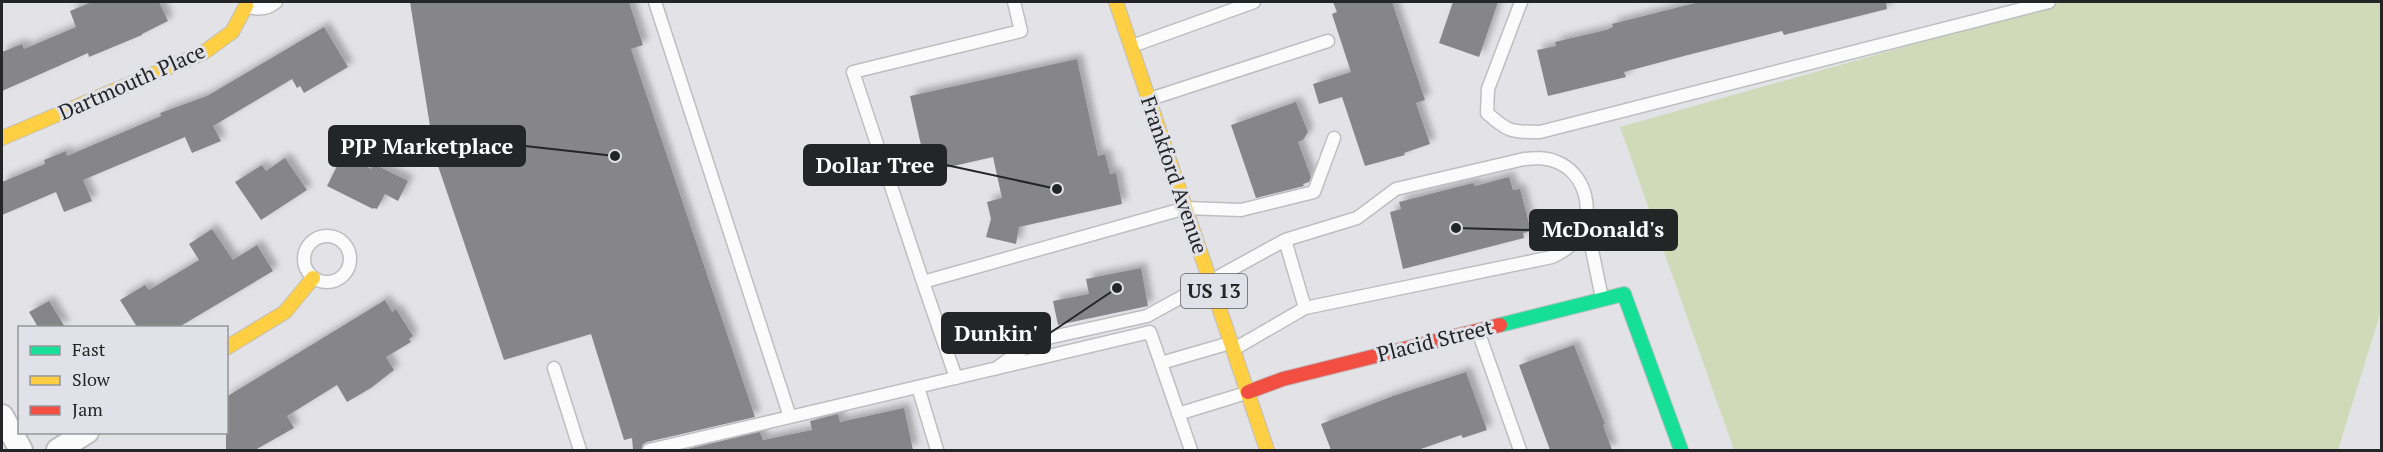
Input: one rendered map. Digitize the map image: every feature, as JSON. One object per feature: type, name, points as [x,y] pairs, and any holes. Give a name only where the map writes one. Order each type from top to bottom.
[{"type":"street","name":"Frankford Avenue","points":[[1116,2],[1267,450]]},
{"type":"street","name":"Dartmouth Place","points":[[2,138],[203,53],[232,32],[243,4]]},
{"type":"street","points":[[228,347],[285,312],[313,278]]},
{"type":"street","name":"Placid Street","points":[[1248,392],[1283,380],[1624,294],[1681,450]]},
{"type":"street","points":[[2,416],[21,450]]},
{"type":"street","points":[[58,450],[84,434]]},
{"type":"lane","points":[[243,4],[255,9],[264,9],[276,2]]},
{"type":"lane","points":[[656,2],[790,417]]},
{"type":"lane","points":[[956,378],[853,72],[1021,31],[1014,2]]},
{"type":"lane","points":[[1131,46],[1254,2]]},
{"type":"lane","points":[[1521,2],[1488,89],[1487,112],[1501,125],[1514,132],[1540,132],[2049,2]]},
{"type":"lane","points":[[1149,99],[1328,41]]},
{"type":"lane","points":[[923,282],[1186,208],[1241,210],[1314,192],[1334,138]]},
{"type":"lane","points":[[994,369],[1034,341],[1147,316],[1285,240],[1357,218],[1396,189],[1524,159],[1541,158],[1558,162],[1572,172],[1583,186],[1587,203],[1586,220],[1602,299]]},
{"type":"lane","points":[[1161,363],[1232,346],[1305,308],[1552,257],[1568,249],[1580,236],[1586,220]]},
{"type":"lane","points":[[1285,240],[1305,308]]},
{"type":"lane","points":[[1478,330],[1516,449]]},
{"type":"lane","points":[[649,450],[667,449],[790,417],[1150,332],[1191,450]]},
{"type":"lane","points":[[554,368],[580,450]]},
{"type":"lane","points":[[918,387],[937,450]]},
{"type":"lane","points":[[1178,414],[1248,392]]},
{"type":"green space","points":[[2063,2],[2381,2],[2381,311],[2338,450],[1734,450],[1620,127]]},
{"type":"building","points":[[92,2],[159,2],[168,21],[142,35],[89,57],[88,53],[2,91],[2,52],[22,44],[24,49],[76,27],[70,11]]},
{"type":"building","points":[[410,2],[629,2],[643,45],[631,49],[755,417],[647,442],[643,444],[641,450],[633,450],[632,438],[624,440],[591,334],[504,360],[435,157]]},
{"type":"building","points":[[1333,2],[1392,2],[1425,100],[1416,103],[1430,144],[1404,153],[1405,155],[1365,166],[1342,97],[1319,104],[1313,84],[1351,72],[1332,14],[1337,12]]},
{"type":"building","points":[[1453,2],[1498,2],[1479,57],[1439,43]]},
{"type":"building","points":[[1699,2],[1886,2],[1887,9],[1784,35],[1782,31],[1684,56],[1624,72],[1626,77],[1548,96],[1537,50],[1556,46],[1555,42],[1606,30],[1613,27],[1612,24]]},
{"type":"building","points":[[324,27],[348,67],[304,93],[300,86],[297,88],[292,79],[213,126],[221,141],[192,153],[185,137],[83,180],[92,201],[64,212],[56,192],[2,215],[2,182],[45,164],[44,160],[66,151],[67,156],[161,116],[160,113],[207,96]]},
{"type":"building","points":[[1077,59],[1098,156],[1105,154],[1110,174],[1116,173],[1122,204],[1019,227],[1016,244],[986,237],[991,219],[987,202],[1002,198],[993,157],[927,172],[910,96]]},
{"type":"building","points":[[1296,102],[1308,132],[1303,140],[1298,142],[1311,177],[1309,182],[1303,184],[1304,186],[1256,198],[1231,125]]},
{"type":"building","points":[[343,154],[371,169],[374,164],[408,181],[398,201],[385,194],[377,209],[373,209],[327,186]]},
{"type":"building","points":[[285,158],[307,190],[261,220],[235,182],[262,165],[266,171]]},
{"type":"building","points":[[1509,177],[1513,190],[1520,189],[1531,231],[1523,233],[1524,238],[1403,269],[1390,212],[1401,209],[1399,202],[1473,183],[1475,186]]},
{"type":"building","points":[[212,229],[233,260],[257,245],[273,271],[181,326],[136,326],[120,300],[145,285],[149,290],[199,260],[189,244]]},
{"type":"building","points":[[1141,268],[1148,306],[1058,325],[1053,301],[1089,294],[1086,279]]},
{"type":"building","points":[[385,300],[392,312],[396,309],[413,336],[409,339],[411,342],[386,357],[394,370],[371,388],[347,402],[337,385],[287,416],[294,428],[255,450],[226,450],[228,396]]},
{"type":"building","points":[[49,301],[64,326],[37,326],[29,312]]},
{"type":"building","points":[[1574,345],[1605,424],[1603,425],[1612,450],[1550,450],[1536,412],[1519,365]]},
{"type":"building","points":[[1466,372],[1487,430],[1463,438],[1461,435],[1418,450],[1331,450],[1321,424],[1393,396]]},
{"type":"building","points":[[904,408],[913,450],[683,450],[760,432],[763,440],[812,430],[810,421],[838,414],[840,422]]},
{"type":"traffic: fast","points":[[1500,325],[1624,294],[1681,450]]},
{"type":"traffic: slow","points":[[1116,2],[1267,450]]},
{"type":"traffic: slow","points":[[2,138],[203,53],[232,32],[246,6]]},
{"type":"traffic: slow","points":[[228,347],[285,312],[313,278]]},
{"type":"traffic: jam","points":[[1248,392],[1283,379],[1500,325]]},
{"type":"place","name":"PJP Marketplace","points":[[615,156]]},
{"type":"place","name":"Dollar Tree","points":[[1057,189]]},
{"type":"place","name":"McDonald's","points":[[1456,228]]},
{"type":"place","name":"Dunkin'","points":[[1117,288]]}]
